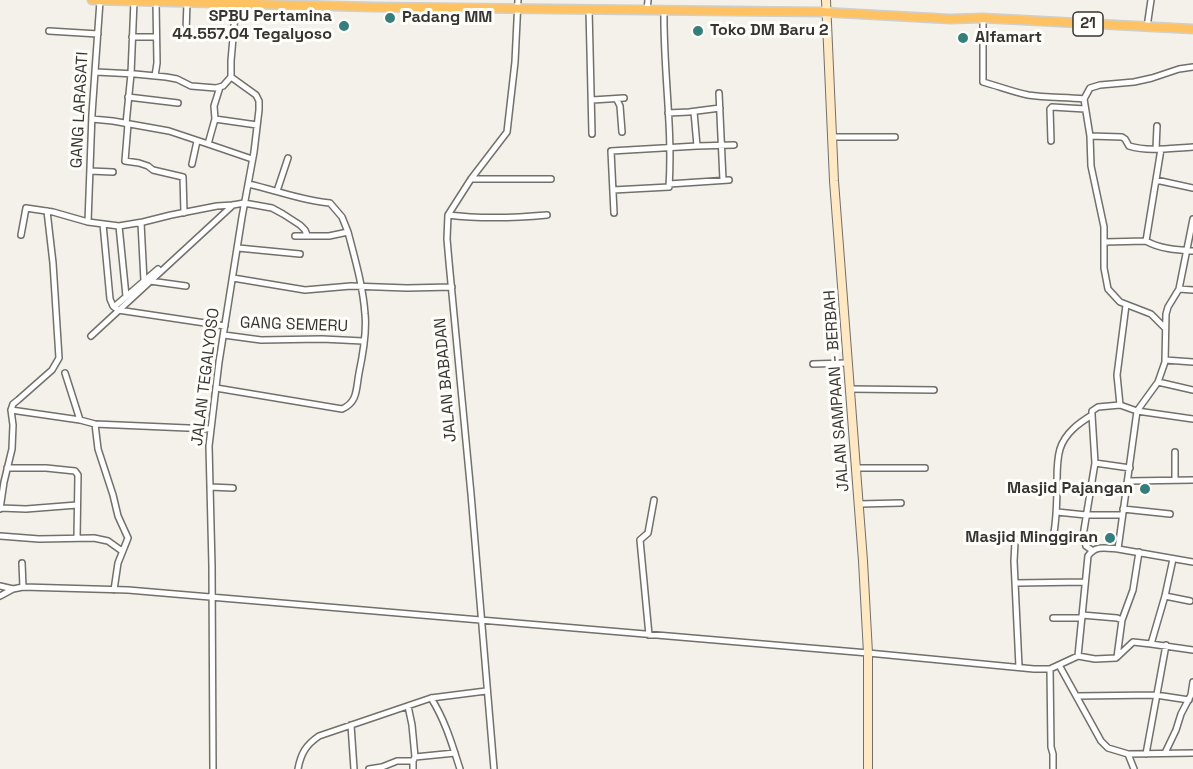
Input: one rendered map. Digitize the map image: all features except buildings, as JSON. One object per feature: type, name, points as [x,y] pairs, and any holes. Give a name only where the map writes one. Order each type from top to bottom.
[{"type":"highway","name":"21","points":[[92,0],[373,7],[517,4],[589,9],[647,5],[664,10],[826,12],[1193,29]]},
{"type":"main road","name":"JALAN SAMPAAN - BERBAH","points":[[826,0],[832,137],[868,654],[868,769]]},
{"type":"street","points":[[1147,27],[1152,0]]},
{"type":"street","name":"GANG LARASATI","points":[[88,222],[100,1]]},
{"type":"street","points":[[134,1],[125,161],[183,177],[184,213]]},
{"type":"street","points":[[186,32],[189,1]]},
{"type":"street","points":[[155,76],[157,63],[156,2]]},
{"type":"street","points":[[208,144],[215,119],[214,106],[220,87],[231,77],[236,3]]},
{"type":"street","points":[[517,4],[507,132],[471,179],[448,215],[484,218],[547,215]]},
{"type":"street","points":[[589,9],[592,134]]},
{"type":"street","points":[[664,10],[669,184]]},
{"type":"street","points":[[983,18],[983,82],[1026,95],[1084,99]]},
{"type":"street","points":[[49,31],[98,34]]},
{"type":"street","points":[[132,37],[156,37]]},
{"type":"street","points":[[1165,328],[1151,314],[1120,302],[1108,289],[1105,275],[1103,220],[1090,156],[1090,136],[1084,99],[1090,88],[1096,86],[1134,82],[1179,69],[1193,68]]},
{"type":"street","points":[[96,72],[155,76],[177,79],[191,86],[220,87]]},
{"type":"street","name":"JALAN TEGALYOSO","points":[[213,769],[209,446],[225,326],[257,124],[258,101],[256,95],[231,77]]},
{"type":"street","points":[[613,190],[669,187],[669,184],[726,180],[721,145],[719,93]]},
{"type":"street","points":[[128,97],[178,104]]},
{"type":"street","points":[[592,100],[621,99],[622,132]]},
{"type":"street","points":[[1051,141],[1050,109],[1052,107],[1085,109]]},
{"type":"street","points":[[668,113],[720,108]]},
{"type":"street","points":[[694,112],[697,146]]},
{"type":"street","points":[[93,119],[175,133],[252,159]]},
{"type":"street","points":[[215,119],[257,124]]},
{"type":"street","points":[[1146,241],[1159,149],[1157,126]]},
{"type":"street","points":[[1090,136],[1122,137],[1129,146],[1159,149],[1193,147]]},
{"type":"street","points":[[832,137],[895,137]]},
{"type":"street","points":[[192,164],[197,141]]},
{"type":"street","points":[[614,213],[611,151],[734,145]]},
{"type":"street","points":[[277,191],[288,158]]},
{"type":"street","points":[[90,171],[113,172]]},
{"type":"street","points":[[471,179],[551,179]]},
{"type":"street","points":[[1156,180],[1193,188]]},
{"type":"street","points":[[216,388],[342,409],[350,405],[355,396],[365,315],[361,286],[348,232],[342,217],[330,203],[299,199],[248,184]]},
{"type":"street","points":[[21,236],[26,208],[88,222],[119,226],[244,202],[272,208],[300,225],[308,235]]},
{"type":"street","points":[[116,308],[230,206]]},
{"type":"street","points":[[46,211],[59,358],[52,370],[18,400],[11,410],[14,425],[12,449],[0,508],[26,509],[77,505]]},
{"type":"street","name":"JALAN BABADAN","points":[[448,215],[447,239],[494,769]]},
{"type":"street","points":[[1118,549],[1137,411],[1158,382],[1165,360],[1166,314],[1179,289],[1190,251],[1193,219]]},
{"type":"street","points":[[141,223],[147,281]]},
{"type":"street","points":[[103,224],[110,299],[116,308],[225,326]]},
{"type":"street","points":[[119,226],[126,296]]},
{"type":"street","points":[[295,236],[329,236],[348,232]]},
{"type":"street","points":[[1105,242],[1146,241],[1166,248],[1190,251]]},
{"type":"street","points":[[238,248],[300,254]]},
{"type":"street","points":[[233,278],[304,290],[361,286],[452,287]]},
{"type":"street","points":[[91,336],[126,296],[147,281],[186,286]]},
{"type":"street","points":[[1179,289],[1193,290]]},
{"type":"street","points":[[1120,405],[1117,375],[1126,305]]},
{"type":"street","name":"GANG SEMERU","points":[[224,335],[261,340],[363,341]]},
{"type":"street","points":[[1165,360],[1193,362]]},
{"type":"street","points":[[813,364],[847,363]]},
{"type":"street","points":[[65,373],[80,420]]},
{"type":"street","points":[[1158,382],[1193,390]]},
{"type":"street","points":[[850,389],[934,390]]},
{"type":"street","points":[[1093,551],[1086,546],[1083,536],[1095,463],[1092,411],[1098,407],[1120,405],[1137,411],[1192,421]]},
{"type":"street","points":[[11,410],[95,424],[211,429]]},
{"type":"street","points":[[1019,667],[1015,542],[1019,539],[1053,538],[1057,512],[1058,460],[1061,447],[1072,430],[1092,415]]},
{"type":"street","points":[[95,424],[98,449],[118,516],[128,538],[116,574],[114,590]]},
{"type":"street","points":[[1174,452],[1175,480]]},
{"type":"street","points":[[1095,463],[1130,468]]},
{"type":"street","points":[[7,468],[75,471],[78,475],[77,538]]},
{"type":"street","points":[[856,468],[926,468]]},
{"type":"street","points":[[1128,482],[1193,480]]},
{"type":"street","points":[[210,487],[233,488]]},
{"type":"street","points":[[649,635],[640,540],[648,533],[654,500]]},
{"type":"street","points":[[859,504],[901,503]]},
{"type":"street","points":[[1057,512],[1170,514]]},
{"type":"street","points":[[0,536],[23,539],[94,538],[108,542],[123,551]]},
{"type":"street","points":[[1078,656],[1088,556],[1096,548],[1139,552],[1193,562]]},
{"type":"street","points":[[1116,658],[1122,620],[1133,590],[1139,552]]},
{"type":"street","points":[[1151,644],[1173,559]]},
{"type":"street","points":[[22,563],[23,587]]},
{"type":"street","points":[[1016,583],[1085,582]]},
{"type":"street","points":[[0,586],[13,590]]},
{"type":"street","points":[[0,596],[23,587],[114,590],[1050,669],[1078,656],[1095,659],[1116,658],[1133,642],[1193,650]]},
{"type":"street","points":[[1165,596],[1190,601]]},
{"type":"street","points":[[1053,618],[1110,617],[1122,620]]},
{"type":"street","points":[[1146,754],[1166,645]]},
{"type":"street","points":[[1059,665],[1104,745],[1112,750],[1128,754],[1193,753]]},
{"type":"street","points":[[1050,669],[1053,769]]},
{"type":"street","points":[[1165,753],[1191,695],[1193,682]]},
{"type":"street","points":[[298,769],[301,754],[306,746],[319,736],[431,698],[486,691]]},
{"type":"street","points":[[1077,696],[1156,695],[1189,700]]},
{"type":"street","points":[[431,698],[441,714],[460,769]]},
{"type":"street","points":[[408,706],[412,725],[413,769]]},
{"type":"street","points":[[351,725],[354,769]]},
{"type":"street","points":[[369,769],[397,761],[455,753]]},
{"type":"street","points":[[1128,754],[1134,769]]},
{"type":"place","name":"Padang MM","points":[[390,18]]},
{"type":"place","name":"SPBU Pertamina 44.557.04 Tegalyoso","points":[[344,26]]},
{"type":"place","name":"Toko DM Baru 2","points":[[698,31]]},
{"type":"place","name":"Alfamart","points":[[963,38]]},
{"type":"place","name":"Masjid Pajangan","points":[[1145,489]]},
{"type":"place","name":"Masjid Minggiran","points":[[1110,538]]}]
